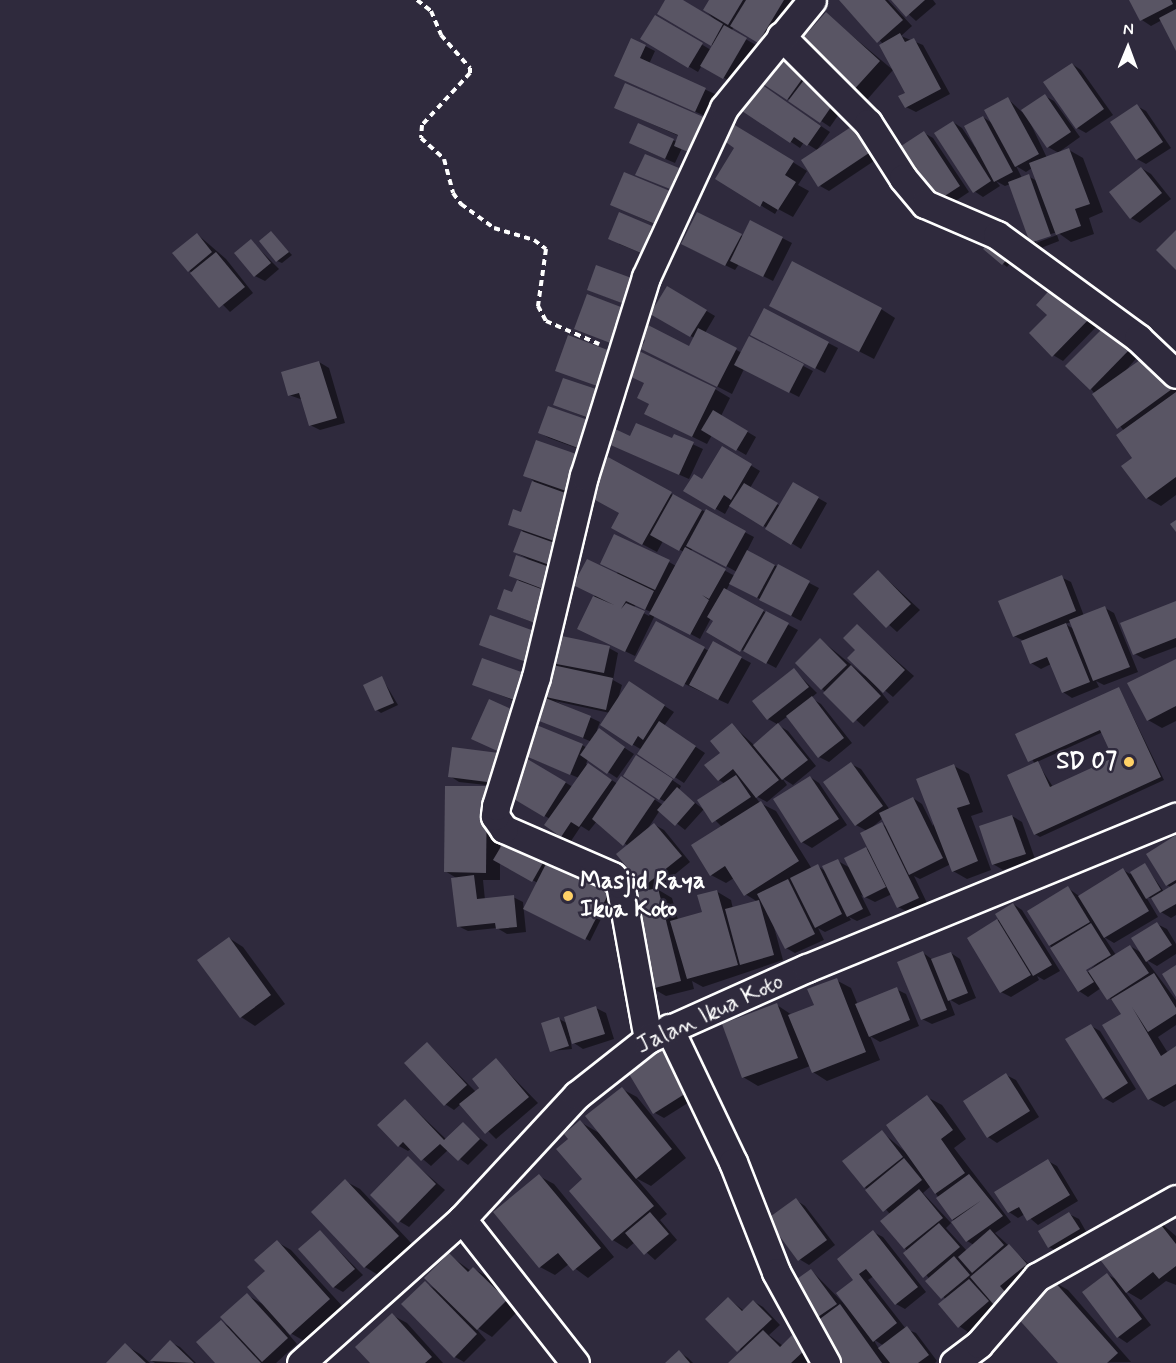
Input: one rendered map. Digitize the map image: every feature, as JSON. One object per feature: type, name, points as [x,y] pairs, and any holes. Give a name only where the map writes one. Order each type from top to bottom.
[{"type":"street","points":[[812,0],[724,108],[646,277],[584,476],[536,677],[495,816],[504,829],[612,876],[620,884],[658,1033],[733,1162],[776,1272],[826,1363]]},
{"type":"street","points":[[781,36],[868,123],[903,178],[925,204],[971,221],[1015,247],[1138,338],[1176,374]]},
{"type":"street","name":"Jalan Ikua Koto","points":[[301,1363],[462,1219],[577,1095],[658,1033],[1176,817]]},
{"type":"street","points":[[954,1363],[979,1344],[1037,1277],[1171,1211]]},
{"type":"street","points":[[462,1219],[575,1363]]},
{"type":"path","points":[[417,0],[430,11],[441,35],[470,68],[470,73],[422,125],[421,138],[444,159],[453,193],[461,204],[494,228],[534,240],[546,249],[538,306],[546,321],[556,328],[622,352]]},
{"type":"building","points":[[665,0],[683,0],[723,24],[711,46],[657,14]]},
{"type":"building","points":[[709,0],[743,0],[728,25],[703,10]]},
{"type":"building","points":[[746,0],[784,0],[758,43],[730,26]]},
{"type":"building","points":[[839,0],[885,0],[903,20],[877,43]]},
{"type":"building","points":[[891,0],[925,0],[906,17]]},
{"type":"building","points":[[1129,0],[1171,0],[1173,4],[1140,21]]},
{"type":"building","points":[[1176,9],[1176,51],[1159,18]]},
{"type":"building","points":[[826,12],[880,61],[850,94],[825,71],[831,65],[802,39]]},
{"type":"building","points":[[655,15],[703,43],[688,68],[640,39]]},
{"type":"building","points":[[724,25],[747,38],[723,79],[700,66]]},
{"type":"building","points":[[900,33],[905,42],[914,38],[941,89],[905,108],[898,96],[905,93],[879,45]]},
{"type":"building","points":[[631,38],[646,45],[640,58],[706,88],[695,112],[614,76]]},
{"type":"building","points":[[773,52],[805,75],[787,100],[754,78]]},
{"type":"building","points":[[1072,63],[1104,109],[1076,129],[1043,82]]},
{"type":"building","points":[[807,76],[838,97],[820,123],[788,101]]},
{"type":"building","points":[[625,83],[708,119],[693,154],[674,146],[678,135],[614,108]]},
{"type":"building","points":[[761,84],[821,126],[807,146],[794,137],[790,143],[742,111]]},
{"type":"building","points":[[1045,94],[1071,132],[1047,148],[1021,110]]},
{"type":"building","points":[[1008,97],[1039,154],[1015,167],[984,110]]},
{"type":"building","points":[[1137,104],[1163,142],[1136,160],[1110,122]]},
{"type":"building","points":[[983,116],[1013,172],[994,182],[964,126]]},
{"type":"building","points":[[953,121],[991,181],[973,193],[934,133]]},
{"type":"building","points":[[638,123],[674,139],[665,159],[629,143]]},
{"type":"building","points":[[733,124],[794,161],[785,175],[796,182],[778,210],[763,201],[760,207],[715,179],[734,148],[723,140]]},
{"type":"building","points":[[854,125],[872,151],[818,187],[801,160]]},
{"type":"building","points":[[924,131],[960,186],[931,205],[895,150]]},
{"type":"building","points":[[1069,148],[1090,204],[1075,209],[1081,226],[1056,235],[1029,163]]},
{"type":"building","points":[[645,154],[679,168],[670,189],[635,175]]},
{"type":"building","points":[[1141,167],[1162,193],[1130,219],[1109,192]]},
{"type":"building","points":[[624,172],[670,191],[655,224],[610,205]]},
{"type":"building","points":[[1029,174],[1051,236],[1030,243],[1008,182]]},
{"type":"building","points":[[619,212],[652,226],[641,253],[608,239]]},
{"type":"building","points":[[697,212],[742,234],[725,266],[681,244]]},
{"type":"building","points":[[750,220],[783,237],[763,277],[730,261]]},
{"type":"building","points":[[1176,230],[1176,270],[1156,250]]},
{"type":"building","points":[[271,231],[289,252],[276,262],[259,241]]},
{"type":"building","points":[[197,233],[212,252],[188,272],[172,253]]},
{"type":"building","points":[[994,236],[1013,253],[1002,265],[983,249]]},
{"type":"building","points":[[251,239],[271,263],[254,277],[234,253]]},
{"type":"building","points":[[216,252],[245,287],[219,308],[190,273]]},
{"type":"building","points":[[792,261],[882,308],[859,352],[769,306]]},
{"type":"building","points":[[596,265],[637,280],[627,305],[587,290]]},
{"type":"building","points":[[1056,283],[1091,317],[1052,357],[1029,333],[1047,315],[1036,305]]},
{"type":"building","points":[[667,286],[707,310],[690,337],[650,314]]},
{"type":"building","points":[[587,294],[626,309],[613,344],[574,329]]},
{"type":"building","points":[[764,308],[829,342],[815,369],[750,335]]},
{"type":"building","points":[[646,324],[689,346],[698,328],[737,348],[717,387],[641,349],[645,340],[639,337]]},
{"type":"building","points":[[1106,325],[1130,349],[1090,390],[1065,366]]},
{"type":"building","points":[[568,335],[613,352],[600,387],[555,371]]},
{"type":"building","points":[[749,336],[804,364],[789,393],[734,365]]},
{"type":"building","points":[[639,351],[716,388],[692,437],[644,414],[649,404],[637,398],[644,383],[627,375]]},
{"type":"building","points":[[1147,355],[1172,389],[1117,429],[1092,394]]},
{"type":"building","points":[[319,361],[337,418],[309,426],[299,393],[288,396],[281,372]]},
{"type":"building","points":[[563,378],[599,390],[589,418],[553,405]]},
{"type":"building","points":[[1176,392],[1176,477],[1146,499],[1121,466],[1132,458],[1116,435]]},
{"type":"building","points":[[548,406],[591,421],[581,449],[538,433]]},
{"type":"building","points":[[713,410],[748,431],[736,451],[701,430]]},
{"type":"building","points":[[636,423],[672,438],[674,434],[694,442],[679,475],[606,443],[613,428],[630,436]]},
{"type":"building","points":[[536,440],[582,456],[569,492],[523,476]]},
{"type":"building","points":[[722,446],[752,464],[731,500],[724,495],[715,510],[683,491],[694,474],[702,479]]},
{"type":"building","points":[[608,457],[672,492],[642,545],[611,528],[619,513],[586,495]]},
{"type":"building","points":[[532,481],[571,495],[554,541],[508,525],[513,509],[521,512]]},
{"type":"building","points":[[793,482],[819,497],[791,545],[765,529]]},
{"type":"building","points":[[744,483],[778,503],[763,527],[729,506]]},
{"type":"building","points":[[673,494],[702,510],[679,551],[650,535]]},
{"type":"building","points":[[706,509],[746,531],[726,567],[686,546]]},
{"type":"building","points":[[1176,520],[1176,532],[1170,524]]},
{"type":"building","points":[[521,531],[566,547],[558,568],[513,552]]},
{"type":"building","points":[[614,534],[670,560],[655,590],[600,564]]},
{"type":"building","points":[[685,547],[726,569],[709,599],[702,595],[709,600],[690,635],[649,614]]},
{"type":"building","points":[[747,550],[775,565],[757,598],[729,584]]},
{"type":"building","points":[[516,555],[558,570],[551,592],[509,576]]},
{"type":"building","points":[[587,559],[654,591],[645,610],[626,601],[621,609],[626,603],[645,611],[625,652],[577,629],[593,596],[614,605],[573,585]]},
{"type":"building","points":[[778,564],[810,581],[791,616],[759,600]]},
{"type":"building","points":[[878,570],[911,604],[886,628],[853,594]]},
{"type":"building","points":[[1062,575],[1076,611],[1013,637],[998,601]]},
{"type":"building","points":[[517,580],[552,593],[540,625],[497,609],[504,589],[512,592]]},
{"type":"building","points":[[724,588],[764,610],[740,652],[706,632],[713,621],[707,617]]},
{"type":"building","points":[[1176,601],[1176,638],[1133,655],[1120,623]]},
{"type":"building","points":[[1105,606],[1130,667],[1093,681],[1069,620]]},
{"type":"building","points":[[766,611],[789,623],[766,664],[743,651]]},
{"type":"building","points":[[490,615],[537,632],[526,662],[479,645]]},
{"type":"building","points":[[656,621],[705,647],[683,687],[634,661]]},
{"type":"building","points":[[1066,623],[1090,682],[1062,693],[1047,657],[1030,664],[1021,641]]},
{"type":"building","points":[[857,624],[905,670],[883,693],[847,658],[855,650],[843,638]]},
{"type":"building","points":[[552,634],[610,646],[604,673],[546,662]]},
{"type":"building","points":[[820,638],[847,665],[821,690],[795,663]]},
{"type":"building","points":[[713,641],[742,657],[718,700],[689,685]]},
{"type":"building","points":[[482,658],[527,674],[517,701],[472,685]]},
{"type":"building","points":[[1176,659],[1176,706],[1147,721],[1127,683]]},
{"type":"building","points":[[548,664],[613,678],[606,710],[541,696]]},
{"type":"building","points":[[851,665],[881,696],[853,723],[823,693]]},
{"type":"building","points":[[794,668],[809,687],[767,720],[752,701]]},
{"type":"building","points":[[382,676],[394,703],[375,711],[363,685]]},
{"type":"building","points":[[629,681],[665,705],[643,740],[638,736],[632,746],[600,725]]},
{"type":"building","name":"SD 07","points":[[1119,687],[1161,777],[1034,835],[1007,775],[1038,761],[1050,787],[1113,758],[1100,730],[1028,762],[1015,734]]},
{"type":"building","points":[[812,696],[844,738],[818,758],[786,716]]},
{"type":"building","points":[[543,697],[591,716],[583,738],[534,719]]},
{"type":"building","points":[[489,699],[522,714],[504,754],[471,739]]},
{"type":"building","points":[[659,721],[696,746],[674,779],[637,754]]},
{"type":"building","points":[[732,723],[779,780],[756,798],[733,769],[718,781],[704,765],[720,753],[710,741]]},
{"type":"building","points":[[778,723],[808,760],[782,780],[753,745]]},
{"type":"building","points":[[534,724],[583,744],[570,775],[521,754]]},
{"type":"building","points":[[599,728],[625,747],[607,774],[580,755]]},
{"type":"building","points":[[452,747],[499,753],[495,783],[448,777]]},
{"type":"building","points":[[636,755],[673,779],[659,800],[623,776]]},
{"type":"building","points":[[524,757],[566,782],[544,817],[502,792]]},
{"type":"building","points":[[851,762],[883,806],[855,826],[823,782]]},
{"type":"building","points":[[588,763],[612,780],[579,827],[571,822],[561,837],[544,825]]},
{"type":"building","points":[[954,764],[970,804],[957,808],[978,861],[952,872],[916,779]]},
{"type":"building","points":[[736,775],[751,797],[712,823],[697,800]]},
{"type":"building","points":[[621,776],[655,799],[623,846],[592,819]]},
{"type":"building","points":[[810,776],[839,819],[801,843],[773,799]]},
{"type":"building","points":[[445,786],[487,786],[486,873],[444,872]]},
{"type":"building","points":[[677,787],[695,803],[675,826],[657,810]]},
{"type":"building","points":[[913,797],[943,858],[909,875],[879,813]]},
{"type":"building","points":[[761,801],[799,861],[744,896],[725,866],[710,876],[691,845]]},
{"type":"building","points":[[1012,815],[1026,854],[992,865],[979,826]]},
{"type":"building","points":[[882,822],[919,898],[897,908],[860,833]]},
{"type":"building","points":[[654,823],[682,856],[643,887],[616,854]]},
{"type":"building","points":[[509,833],[548,854],[532,882],[493,860]]},
{"type":"building","points":[[1176,835],[1176,880],[1166,886],[1146,854]]},
{"type":"building","points":[[866,847],[886,887],[864,898],[844,858]]},
{"type":"building","name":"Masjid Raya Ikua Koto","points":[[552,852],[614,883],[585,940],[523,909]]},
{"type":"building","points":[[838,859],[863,909],[847,917],[822,866]]},
{"type":"building","points":[[1145,863],[1161,890],[1146,899],[1130,872]]},
{"type":"building","points":[[818,864],[842,914],[815,928],[790,878]]},
{"type":"building","points":[[1123,868],[1149,911],[1104,938],[1078,896]]},
{"type":"building","points":[[474,875],[477,899],[514,895],[517,927],[496,929],[495,923],[457,927],[451,878]]},
{"type":"building","points":[[788,879],[815,934],[785,949],[757,894]]},
{"type":"building","points":[[1176,883],[1176,904],[1160,913],[1151,898]]},
{"type":"building","points":[[1068,886],[1090,922],[1049,946],[1027,911]]},
{"type":"building","points":[[658,888],[681,981],[651,989],[628,894]]},
{"type":"building","points":[[717,890],[738,965],[687,979],[670,921],[702,912],[697,895]]},
{"type":"building","points":[[759,900],[774,955],[740,965],[725,909]]},
{"type":"building","points":[[1013,903],[1052,965],[1033,976],[995,914]]},
{"type":"building","points":[[997,919],[1031,975],[1000,993],[967,938]]},
{"type":"building","points":[[1157,922],[1172,945],[1146,962],[1131,938]]},
{"type":"building","points":[[1091,923],[1111,955],[1086,970],[1094,982],[1078,992],[1050,948]]},
{"type":"building","points":[[229,937],[271,995],[240,1018],[197,960]]},
{"type":"building","points":[[1130,945],[1149,973],[1107,1000],[1088,971]]},
{"type":"building","points":[[923,951],[947,1010],[921,1020],[897,962]]},
{"type":"building","points":[[951,952],[968,993],[948,1001],[931,959]]},
{"type":"building","points":[[1176,965],[1176,997],[1162,974]]},
{"type":"building","points":[[1154,973],[1176,1008],[1176,1014],[1148,1032],[1132,1007],[1161,1056],[1176,1046],[1176,1084],[1148,1100],[1102,1025],[1121,1014],[1111,999]]},
{"type":"building","points":[[837,978],[866,1052],[812,1073],[788,1015],[814,1005],[807,989]]},
{"type":"building","points":[[897,987],[910,1020],[869,1037],[855,1004]]},
{"type":"building","points":[[777,1003],[798,1058],[742,1078],[722,1024]]},
{"type":"building","points":[[596,1006],[605,1034],[572,1044],[564,1017]]},
{"type":"building","points":[[559,1017],[569,1046],[550,1052],[541,1023]]},
{"type":"building","points":[[1091,1024],[1128,1083],[1103,1099],[1065,1039]]},
{"type":"building","points":[[427,1042],[467,1085],[444,1106],[404,1063]]},
{"type":"building","points":[[663,1046],[691,1090],[653,1114],[626,1069]]},
{"type":"building","points":[[496,1058],[529,1097],[485,1134],[459,1104],[479,1088],[472,1079]]},
{"type":"building","points":[[1006,1073],[1030,1111],[987,1138],[963,1101]]},
{"type":"building","points":[[622,1087],[672,1149],[636,1179],[585,1116]]},
{"type":"building","points":[[927,1095],[953,1130],[941,1139],[965,1173],[935,1194],[886,1125]]},
{"type":"building","points":[[405,1099],[444,1140],[463,1122],[480,1139],[458,1161],[440,1144],[421,1161],[403,1142],[398,1147],[377,1125]]},
{"type":"building","points":[[580,1120],[654,1206],[612,1241],[569,1191],[582,1179],[556,1149],[568,1139],[564,1134]]},
{"type":"building","points":[[882,1130],[903,1157],[864,1188],[842,1161]]},
{"type":"building","points":[[408,1156],[436,1184],[398,1223],[370,1195]]},
{"type":"building","points":[[904,1158],[922,1180],[883,1212],[865,1190]]},
{"type":"building","points":[[1048,1159],[1070,1195],[1027,1221],[1019,1207],[1008,1213],[994,1192]]},
{"type":"building","points":[[539,1174],[601,1248],[573,1271],[558,1253],[539,1268],[493,1212]]},
{"type":"building","points":[[969,1174],[1003,1216],[966,1242],[951,1222],[982,1200],[952,1220],[936,1198]]},
{"type":"building","points":[[345,1179],[399,1236],[364,1268],[311,1212]]},
{"type":"building","points":[[919,1189],[943,1218],[904,1249],[880,1221]]},
{"type":"building","points":[[796,1198],[827,1240],[798,1261],[767,1219]]},
{"type":"building","points":[[650,1212],[669,1234],[644,1255],[625,1233]]},
{"type":"building","points":[[1069,1212],[1080,1229],[1048,1248],[1038,1231]]},
{"type":"building","points":[[1154,1216],[1176,1244],[1176,1266],[1159,1279],[1153,1272],[1126,1293],[1098,1257]]},
{"type":"building","points":[[939,1223],[960,1247],[923,1278],[903,1253]]},
{"type":"building","points":[[990,1229],[1004,1245],[972,1273],[958,1257]]},
{"type":"building","points":[[320,1230],[355,1269],[333,1288],[298,1249]]},
{"type":"building","points":[[873,1230],[918,1287],[895,1305],[866,1269],[859,1274],[897,1323],[873,1342],[836,1293],[853,1280],[837,1259]]},
{"type":"building","points":[[277,1240],[330,1299],[290,1335],[247,1287],[265,1271],[254,1260]]},
{"type":"building","points":[[1009,1244],[1027,1264],[1000,1286],[1007,1294],[994,1305],[970,1277]]},
{"type":"building","points":[[449,1253],[468,1272],[473,1267],[507,1300],[477,1330],[424,1278]]},
{"type":"building","points":[[954,1256],[970,1275],[941,1299],[925,1281]]},
{"type":"building","points":[[811,1269],[837,1304],[812,1321],[787,1286]]},
{"type":"building","points":[[1107,1273],[1142,1319],[1117,1338],[1082,1292]]},
{"type":"building","points":[[969,1279],[989,1301],[958,1328],[938,1304]]},
{"type":"building","points":[[1053,1280],[1118,1353],[1107,1363],[1058,1363],[1014,1314]]},
{"type":"building","points":[[425,1281],[477,1334],[454,1358],[401,1304]]},
{"type":"building","points":[[247,1293],[288,1338],[262,1362],[220,1317]]},
{"type":"building","points":[[728,1297],[742,1311],[753,1300],[772,1319],[737,1352],[705,1319]]},
{"type":"building","points":[[840,1304],[882,1363],[840,1363],[813,1324]]},
{"type":"building","points":[[392,1313],[432,1357],[425,1363],[370,1363],[355,1347]]},
{"type":"building","points":[[221,1320],[261,1363],[215,1363],[196,1342]]},
{"type":"building","points":[[907,1326],[929,1355],[918,1363],[890,1363],[878,1348]]},
{"type":"building","points":[[763,1330],[780,1347],[792,1335],[806,1349],[791,1363],[728,1363]]},
{"type":"building","points":[[170,1340],[194,1363],[150,1361]]},
{"type":"building","points":[[125,1343],[146,1363],[106,1363]]},
{"type":"building","points":[[679,1350],[690,1363],[665,1363]]},
{"type":"place","name":"SD 07","points":[[1129,762]]},
{"type":"place","name":"Masjid Raya Ikua Koto","points":[[568,896]]}]
